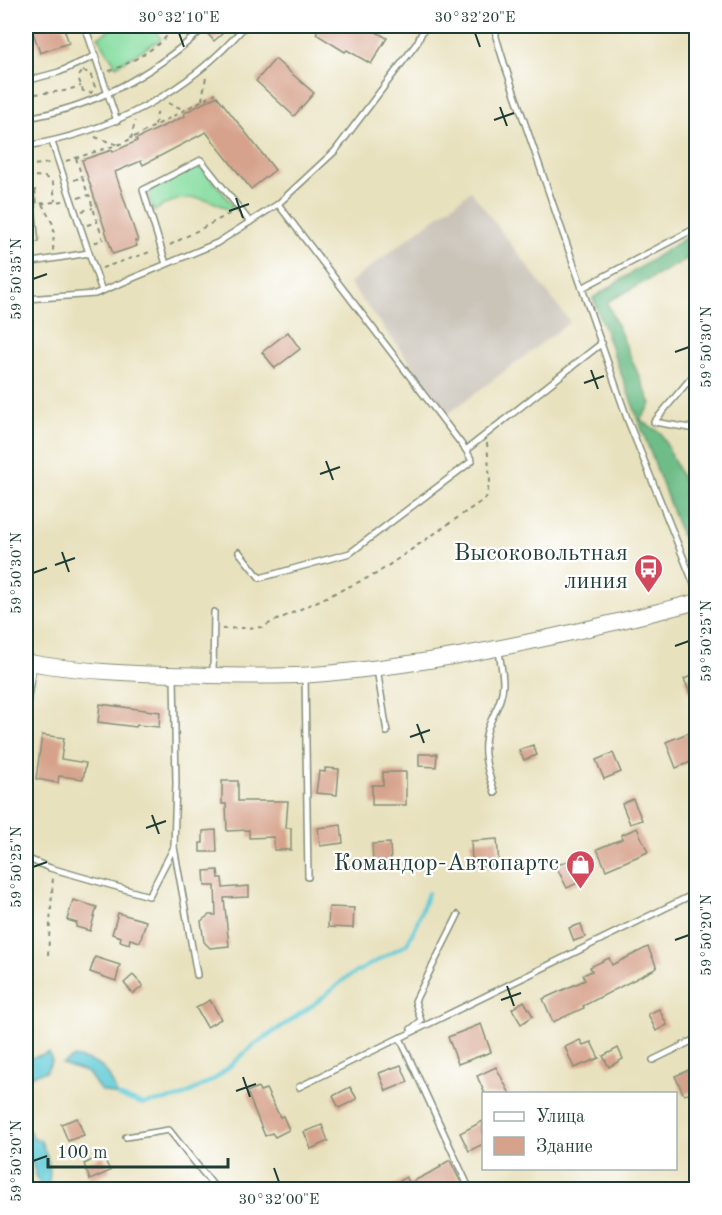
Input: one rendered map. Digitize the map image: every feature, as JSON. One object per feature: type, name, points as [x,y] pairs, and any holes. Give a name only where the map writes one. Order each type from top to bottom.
[{"type":"main road","points":[[29,662],[101,672],[174,675],[305,675],[377,668],[498,649],[561,636],[696,602]]},
{"type":"lane","points":[[85,26],[117,121]]},
{"type":"lane","points":[[26,118],[108,94],[149,72],[206,26]]},
{"type":"lane","points":[[26,146],[84,133],[138,111],[159,99],[207,64],[245,26]]},
{"type":"lane","points":[[26,299],[95,294],[217,243],[278,204],[335,151],[417,44],[425,26]]},
{"type":"lane","points":[[496,26],[496,37],[628,421],[696,589]]},
{"type":"lane","points":[[26,73],[27,81],[37,79],[95,56]]},
{"type":"lane","points":[[52,142],[102,291]]},
{"type":"lane","points":[[166,264],[143,190],[201,160],[250,222]]},
{"type":"lane","points":[[239,552],[260,578],[350,553],[472,461],[466,450],[278,204]]},
{"type":"lane","points":[[582,288],[696,228]]},
{"type":"lane","points":[[26,263],[89,253]]},
{"type":"lane","points":[[466,450],[602,343]]},
{"type":"lane","points":[[696,372],[654,422],[696,429]]},
{"type":"lane","points":[[213,675],[214,612]]},
{"type":"lane","points":[[495,793],[485,763],[485,747],[487,730],[500,699],[503,684],[498,649]]},
{"type":"lane","points":[[26,710],[29,662]]},
{"type":"lane","points":[[377,668],[387,732]]},
{"type":"lane","points":[[174,675],[176,783],[174,847],[197,975]]},
{"type":"lane","points":[[305,675],[308,877]]},
{"type":"lane","points":[[26,858],[50,868],[149,896],[174,847]]},
{"type":"lane","points":[[299,1087],[696,893]]},
{"type":"lane","points":[[400,1038],[421,1021],[415,1001],[458,915]]},
{"type":"lane","points":[[400,1038],[470,1190]]},
{"type":"lane","points":[[653,1060],[696,1039]]},
{"type":"lane","points":[[126,1137],[169,1130],[218,1190]]},
{"type":"path","points":[[98,26],[99,31]]},
{"type":"path","points":[[88,36],[109,26]]},
{"type":"path","points":[[101,74],[119,68],[141,55],[171,32],[174,26]]},
{"type":"path","points":[[26,46],[37,79]]},
{"type":"path","points":[[202,100],[207,64]]},
{"type":"path","points":[[83,71],[87,71],[95,87],[91,93],[87,93],[81,86],[78,77],[83,71]]},
{"type":"path","points":[[26,95],[63,91],[81,86]]},
{"type":"path","points":[[26,166],[63,162],[118,145],[216,93]]},
{"type":"path","points":[[155,125],[159,99],[185,110]]},
{"type":"path","points":[[131,139],[138,111]]},
{"type":"path","points":[[84,133],[118,145]]},
{"type":"path","points":[[76,158],[89,195]]},
{"type":"path","points":[[26,175],[45,177],[53,183],[56,202]]},
{"type":"path","points":[[65,183],[82,177]]},
{"type":"path","points":[[26,191],[35,190],[40,204],[54,226],[53,251]]},
{"type":"path","points":[[75,199],[84,226],[97,222]]},
{"type":"path","points":[[80,212],[93,208]]},
{"type":"path","points":[[214,630],[262,627],[376,574],[486,498],[490,481],[487,444],[490,431]]},
{"type":"path","points":[[48,955],[54,880],[50,868]]},
{"type":"shaded area","points":[[471,191],[570,322],[449,413],[349,283]]},
{"type":"green space","points":[[117,26],[153,26],[161,39],[116,66],[98,37]]},
{"type":"green space","points":[[196,166],[203,168],[234,207],[229,210],[210,201],[191,198],[172,201],[154,211],[149,197],[152,188]]},
{"type":"green space","points":[[696,231],[696,254],[607,302],[651,404],[640,420],[661,433],[692,499],[696,516],[696,547],[685,545],[593,298]]},
{"type":"water","points":[[49,1053],[52,1061],[46,1071],[26,1077],[26,1059]]},
{"type":"water","points":[[74,1057],[92,1062],[103,1069],[111,1079],[118,1096],[100,1090],[88,1073],[62,1064]]},
{"type":"water","points":[[29,1131],[33,1137],[41,1141],[47,1158],[50,1175],[47,1187],[39,1183],[26,1146],[26,1132]]},
{"type":"building","points":[[31,26],[63,26],[69,43],[40,53]]},
{"type":"building","points":[[214,26],[222,34],[214,41],[207,33]]},
{"type":"building","points":[[319,26],[366,26],[387,38],[371,64],[347,50],[345,52],[316,34]]},
{"type":"building","points":[[275,59],[314,93],[294,116],[256,81]]},
{"type":"building","points":[[217,96],[275,170],[251,189],[206,132],[143,165],[141,161],[115,172],[138,241],[135,241],[137,246],[113,254],[82,160],[112,150],[113,152],[137,141],[136,139],[185,116],[184,113]]},
{"type":"building","points":[[26,192],[34,192],[39,242],[26,243]]},
{"type":"building","points":[[288,332],[300,349],[275,368],[262,352]]},
{"type":"building","points":[[696,674],[696,708],[684,679]]},
{"type":"building","points":[[100,704],[160,712],[159,727],[137,725],[136,727],[98,722]]},
{"type":"building","points":[[693,731],[696,739],[696,760],[676,768],[666,742]]},
{"type":"building","points":[[42,735],[64,738],[61,759],[86,763],[83,779],[59,776],[58,783],[36,779]]},
{"type":"building","points":[[533,745],[537,755],[524,760],[519,750]]},
{"type":"building","points":[[613,753],[621,772],[604,779],[596,760]]},
{"type":"building","points":[[419,754],[437,754],[436,767],[419,766]]},
{"type":"building","points":[[325,768],[339,769],[337,795],[316,793],[319,771],[325,772]]},
{"type":"building","points":[[383,772],[406,772],[406,805],[372,805],[372,785],[383,785]]},
{"type":"building","points":[[222,781],[238,781],[238,801],[288,801],[286,828],[291,828],[291,850],[274,850],[274,837],[249,838],[249,830],[227,831],[226,804],[222,804]]},
{"type":"building","points":[[633,799],[642,820],[630,824],[622,804]]},
{"type":"building","points":[[341,825],[343,843],[320,846],[318,828]]},
{"type":"building","points":[[637,828],[648,852],[606,870],[597,849],[622,839],[621,835]]},
{"type":"building","points":[[216,830],[217,852],[200,852],[203,831]]},
{"type":"building","points":[[497,839],[499,865],[478,867],[478,863],[472,861],[471,841]]},
{"type":"building","points":[[390,843],[391,862],[373,863],[372,844]]},
{"type":"building","points":[[576,857],[586,879],[567,888],[556,866]]},
{"type":"building","points":[[218,870],[223,888],[249,886],[249,897],[224,898],[229,946],[210,948],[204,942],[201,921],[209,915],[216,915],[215,886],[205,886],[204,871]]},
{"type":"building","points":[[73,900],[97,907],[90,931],[76,927],[77,923],[67,920]]},
{"type":"building","points":[[329,907],[354,908],[353,928],[328,927]]},
{"type":"building","points":[[118,913],[146,921],[140,942],[130,939],[129,944],[120,941],[121,937],[112,934]]},
{"type":"building","points":[[581,924],[585,937],[574,941],[569,928]]},
{"type":"building","points":[[648,947],[657,968],[583,1006],[584,1008],[553,1022],[543,999],[585,980],[583,975],[592,971],[590,967],[609,958],[612,965]]},
{"type":"building","points":[[95,957],[120,965],[116,981],[90,972]]},
{"type":"building","points":[[133,975],[143,986],[133,994],[124,983]]},
{"type":"building","points":[[210,1000],[221,1019],[207,1027],[196,1008]]},
{"type":"building","points":[[524,1001],[533,1016],[521,1024],[512,1009]]},
{"type":"building","points":[[659,1009],[667,1025],[656,1031],[648,1014]]},
{"type":"building","points":[[481,1024],[491,1052],[458,1064],[448,1037]]},
{"type":"building","points":[[580,1040],[583,1045],[591,1042],[599,1058],[574,1068],[565,1047]]},
{"type":"building","points":[[618,1048],[623,1059],[609,1067],[603,1056]]},
{"type":"building","points":[[401,1065],[408,1082],[386,1091],[379,1073]]},
{"type":"building","points":[[496,1067],[509,1092],[484,1092],[477,1076]]},
{"type":"building","points":[[693,1068],[696,1076],[696,1090],[684,1095],[675,1076]]},
{"type":"building","points":[[258,1087],[260,1091],[266,1089],[289,1130],[275,1137],[272,1133],[265,1136],[247,1092]]},
{"type":"building","points":[[350,1087],[357,1099],[339,1108],[333,1096]]},
{"type":"building","points":[[77,1118],[84,1135],[68,1141],[61,1124]]},
{"type":"building","points":[[482,1122],[482,1144],[469,1151],[460,1133]]},
{"type":"building","points":[[322,1125],[328,1141],[311,1149],[304,1132]]},
{"type":"building","points":[[103,1155],[110,1171],[90,1180],[84,1164]]},
{"type":"building","points":[[450,1160],[463,1187],[459,1190],[386,1190],[406,1177],[410,1183]]},
{"type":"waterway","points":[[118,1096],[143,1104],[181,1097],[216,1078],[254,1045],[313,1005],[346,978],[407,944],[428,893]]},
{"type":"place","name":"Высоковольтная линия","points":[[649,594]]},
{"type":"place","name":"Командор-Автопартс","points":[[580,890]]}]
